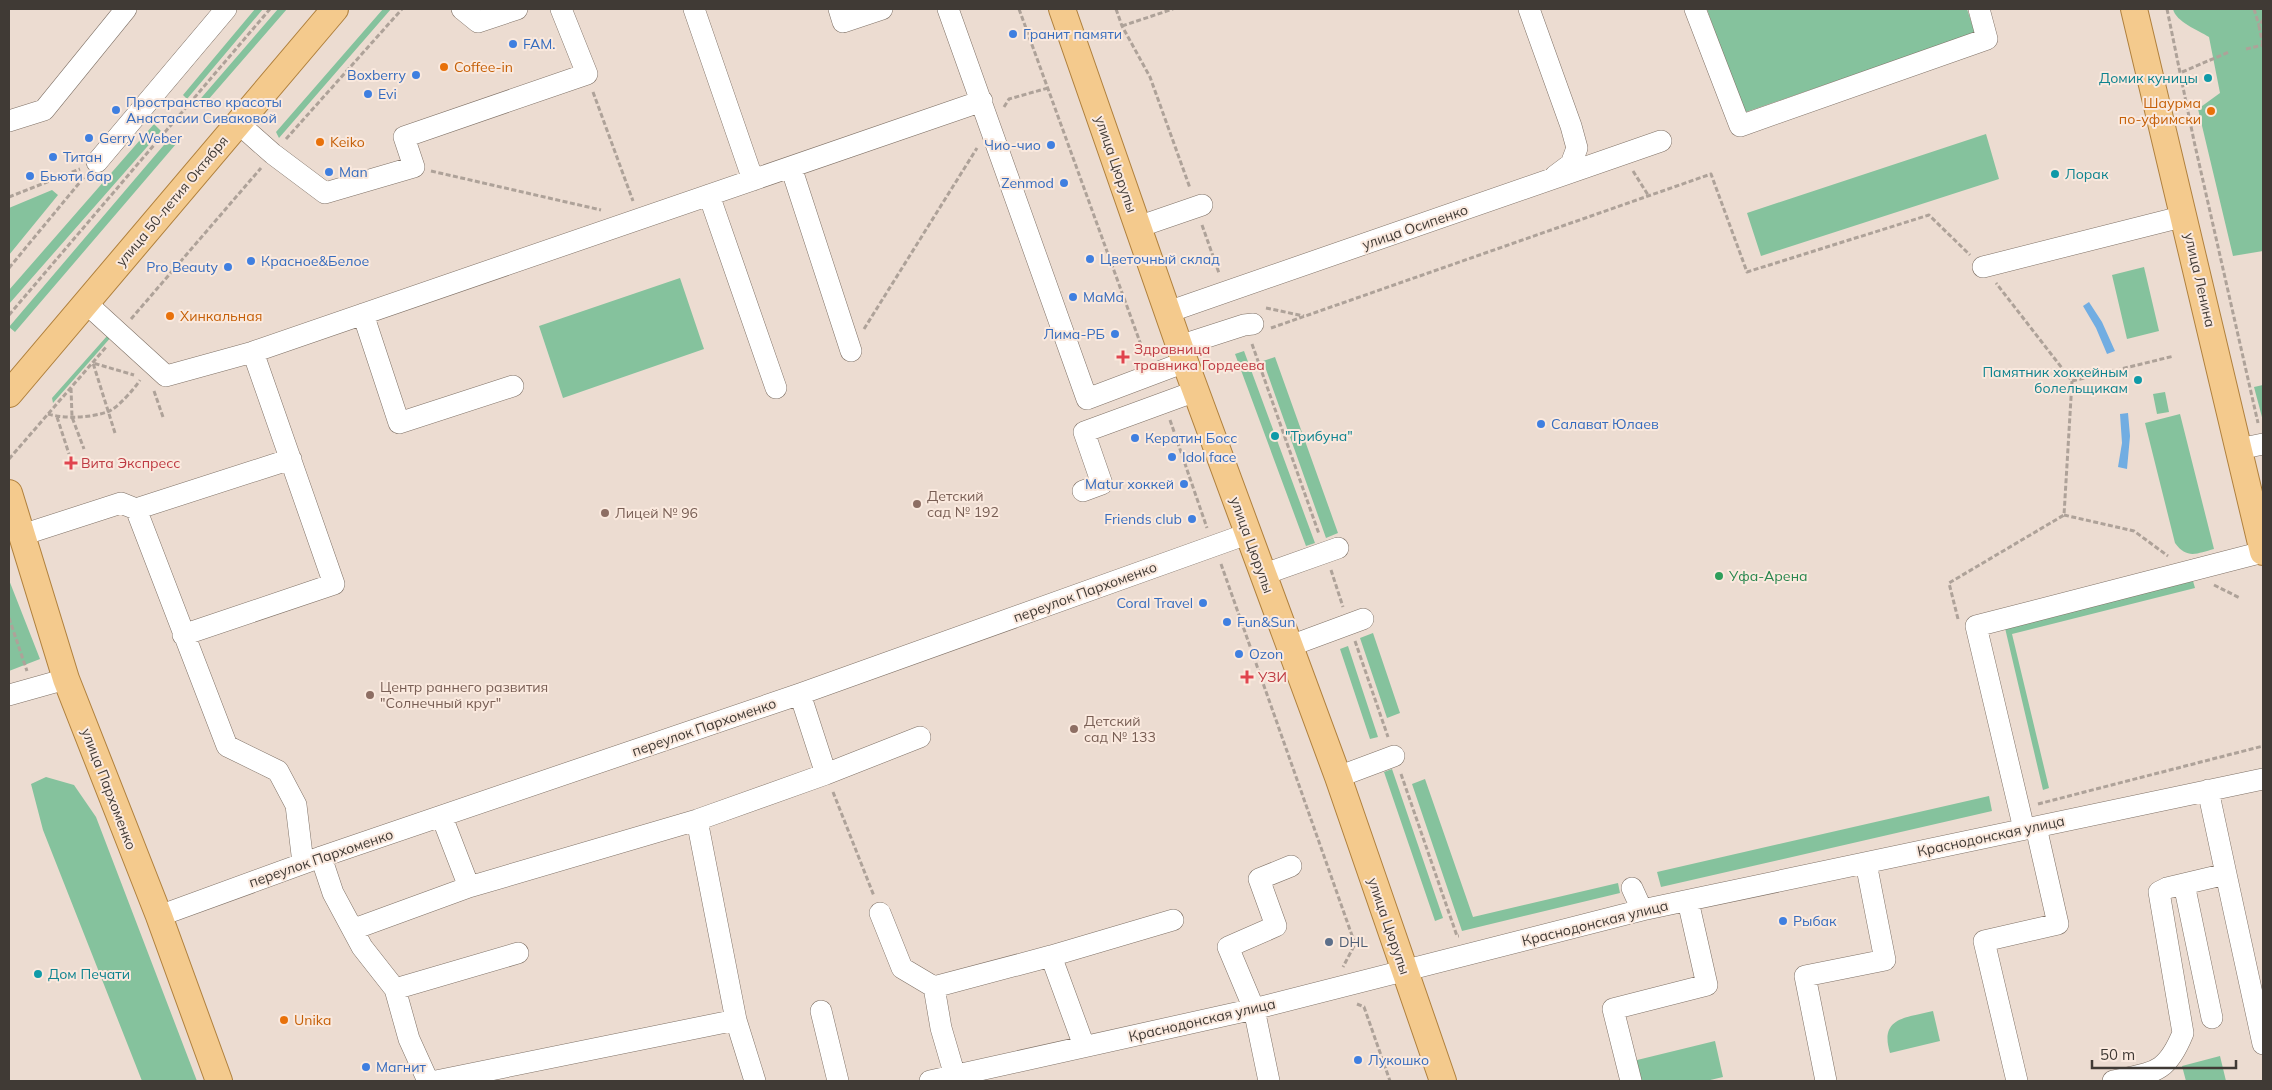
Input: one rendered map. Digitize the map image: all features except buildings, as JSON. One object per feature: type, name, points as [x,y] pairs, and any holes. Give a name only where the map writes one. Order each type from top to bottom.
[{"type":"main road","name":"улица 50-летия Октября","points":[[9,394],[335,9]]},
{"type":"main road","name":"улица Цюрупы","points":[[1062,9],[1182,354],[1262,576],[1338,777],[1443,1081]]},
{"type":"main road","name":"улица Ленина","points":[[2134,9],[2185,216],[2255,446],[2263,552]]},
{"type":"main road","name":"улица Пархоменко","points":[[9,493],[66,680],[159,916],[219,1081]]},
{"type":"street","points":[[9,121],[44,110],[126,9]]},
{"type":"street","points":[[97,162],[226,9]]},
{"type":"street","points":[[462,9],[478,22],[517,9]]},
{"type":"street","points":[[238,123],[273,154],[325,193],[414,167],[404,137],[586,74],[561,9]]},
{"type":"street","points":[[694,9],[753,180]]},
{"type":"street","points":[[839,9],[843,22],[882,9]]},
{"type":"street","points":[[948,9],[1087,399],[1151,375],[1182,354],[1251,323]]},
{"type":"street","points":[[1529,9],[1571,126],[1577,148],[1571,164],[1550,180]]},
{"type":"street","points":[[1695,9],[1740,126],[1987,39],[1979,9]]},
{"type":"street","points":[[86,303],[166,376],[253,352],[982,101]]},
{"type":"street","name":"улица Осипенко","points":[[1168,312],[1661,141]]},
{"type":"street","points":[[791,167],[851,351]]},
{"type":"street","points":[[709,195],[776,388]]},
{"type":"street","points":[[1138,227],[1199,206]]},
{"type":"street","points":[[1983,267],[2185,216]]},
{"type":"street","points":[[362,314],[399,424],[513,386]]},
{"type":"street","points":[[183,634],[334,584],[253,352]]},
{"type":"street","points":[[1083,491],[1102,484],[1084,432],[1196,391]]},
{"type":"street","points":[[22,535],[121,503],[136,509],[291,459]]},
{"type":"street","points":[[136,509],[227,746],[278,771],[296,805],[312,860],[354,929],[362,947],[395,989],[409,1040],[428,1081]]},
{"type":"street","name":"переулок Пархоменко","points":[[159,916],[312,860],[800,694],[1247,534]]},
{"type":"street","points":[[1262,576],[1332,550]]},
{"type":"street","points":[[2017,1081],[1984,941],[2058,924],[2030,828],[2021,808],[1976,626],[2187,570],[2263,552]]},
{"type":"street","points":[[1290,646],[1356,622]]},
{"type":"street","points":[[9,694],[66,680]]},
{"type":"street","points":[[800,694],[826,774]]},
{"type":"street","points":[[354,929],[469,886],[697,820],[826,774],[920,737]]},
{"type":"street","points":[[1338,777],[1394,756]]},
{"type":"street","name":"Краснодонская улица","points":[[930,1081],[1254,1009],[1642,910],[2263,779]]},
{"type":"street","points":[[2208,790],[2262,1031]]},
{"type":"street","points":[[442,817],[469,886]]},
{"type":"street","points":[[697,820],[736,1020],[755,1081]]},
{"type":"street","points":[[1826,1081],[1805,976],[1885,960],[1866,863]]},
{"type":"street","points":[[1269,1081],[1254,1009],[1228,947],[1276,926],[1259,879],[1291,866]]},
{"type":"street","points":[[2113,1081],[2156,1071],[2174,1054],[2184,1034],[2159,901],[2159,892],[2226,874]]},
{"type":"street","points":[[2184,884],[2212,1018]]},
{"type":"street","points":[[1632,888],[1642,910]]},
{"type":"street","points":[[1631,1081],[1613,1009],[1707,985],[1688,901]]},
{"type":"street","points":[[880,913],[902,968],[934,987],[1051,956],[1173,920]]},
{"type":"street","points":[[395,989],[518,953]]},
{"type":"street","points":[[1051,956],[1084,1046]]},
{"type":"street","points":[[934,987],[941,1028],[955,1076]]},
{"type":"street","points":[[821,1011],[838,1081]]},
{"type":"street","points":[[436,1081],[736,1020]]},
{"type":"path","points":[[9,315],[270,9]]},
{"type":"path","points":[[9,459],[273,154],[402,9]]},
{"type":"path","points":[[1019,9],[1151,375]]},
{"type":"path","points":[[1116,9],[1122,26],[1150,77],[1199,206],[1223,287],[1228,291]]},
{"type":"path","points":[[1122,26],[1174,9]]},
{"type":"path","points":[[2167,9],[2182,72],[2255,446]]},
{"type":"path","points":[[2246,49],[2263,45],[2254,9]]},
{"type":"path","points":[[2259,26],[2263,20]]},
{"type":"path","points":[[2182,72],[2229,52]]},
{"type":"path","points":[[586,74],[639,219]]},
{"type":"path","points":[[851,351],[1009,100],[1048,88]]},
{"type":"path","points":[[1622,155],[1648,195]]},
{"type":"path","points":[[9,197],[97,162]]},
{"type":"path","points":[[9,268],[97,162]]},
{"type":"path","points":[[414,167],[602,210]]},
{"type":"path","points":[[1251,323],[1305,316],[1711,174],[1747,272],[1929,215],[1983,267],[2072,381],[2064,515]]},
{"type":"path","points":[[1251,323],[1305,316]]},
{"type":"path","points":[[1251,323],[1332,550],[1356,622],[1394,756],[1457,936],[1466,934]]},
{"type":"path","points":[[2072,381],[2174,356]]},
{"type":"path","points":[[93,363],[142,377],[148,384]]},
{"type":"path","points":[[93,363],[114,433]]},
{"type":"path","points":[[48,414],[72,418],[108,412],[136,387],[142,377]]},
{"type":"path","points":[[71,388],[72,418],[84,449]]},
{"type":"path","points":[[153,390],[163,417]]},
{"type":"path","points":[[1164,404],[1355,944],[1342,969]]},
{"type":"path","points":[[57,417],[68,454]]},
{"type":"path","points":[[1958,621],[1949,583],[2064,515],[2134,531],[2187,570],[2240,598]]},
{"type":"path","points":[[9,618],[33,688]]},
{"type":"path","points":[[2021,808],[2263,746]]},
{"type":"path","points":[[826,774],[880,913]]},
{"type":"path","points":[[1350,1001],[1364,1007],[1390,1081]]},
{"type":"green space","points":[[255,9],[263,9],[187,99],[183,95]]},
{"type":"green space","points":[[278,9],[287,9],[201,108],[196,104]]},
{"type":"green space","points":[[383,9],[391,9],[279,138],[276,132]]},
{"type":"green space","points":[[1707,9],[1967,9],[1975,33],[1743,113]]},
{"type":"green space","points":[[2173,9],[2263,9],[2263,251],[2233,256],[2198,109],[2220,93],[2209,37],[2183,22],[2178,18]]},
{"type":"green space","points":[[154,124],[161,131],[9,304],[9,290]]},
{"type":"green space","points":[[1986,134],[1999,179],[1761,256],[1747,213]]},
{"type":"green space","points":[[169,139],[176,144],[15,332],[9,327]]},
{"type":"green space","points":[[52,190],[58,195],[9,255],[9,208]]},
{"type":"green space","points":[[2144,267],[2159,331],[2127,339],[2112,275]]},
{"type":"green space","points":[[680,278],[704,349],[563,398],[539,326]]},
{"type":"green space","points":[[107,336],[112,336],[53,403],[52,398]]},
{"type":"green space","points":[[1244,351],[1315,543],[1306,546],[1235,354]]},
{"type":"green space","points":[[1275,357],[1338,533],[1326,538],[1263,361]]},
{"type":"green space","points":[[2263,385],[2263,421],[2254,387]]},
{"type":"green space","points":[[2165,392],[2169,412],[2157,414],[2153,394]]},
{"type":"green space","points":[[2180,414],[2214,549],[2193,554],[2184,552],[2175,543],[2145,423]]},
{"type":"green space","points":[[9,580],[40,659],[9,671]]},
{"type":"green space","points":[[2193,581],[2195,588],[2012,634],[2049,788],[2043,790],[2005,628]]},
{"type":"green space","points":[[1373,633],[1400,713],[1387,718],[1360,638]]},
{"type":"green space","points":[[1348,646],[1378,737],[1370,739],[1340,649]]},
{"type":"green space","points":[[1392,769],[1443,918],[1435,921],[1384,772]]},
{"type":"green space","points":[[46,777],[74,785],[96,817],[197,1081],[142,1081],[43,830],[31,784]]},
{"type":"green space","points":[[1425,779],[1473,917],[1618,883],[1620,893],[1462,931],[1412,784]]},
{"type":"green space","points":[[1989,796],[1992,811],[1661,887],[1657,872]]},
{"type":"green space","points":[[1933,1011],[1940,1041],[1890,1053],[1888,1032],[1897,1021]]},
{"type":"green space","points":[[1715,1041],[1723,1077],[1706,1081],[1638,1081],[1633,1061]]},
{"type":"green space","points":[[2220,1056],[2226,1081],[2186,1081],[2182,1066]]},
{"type":"water","points":[[2089,302],[2102,322],[2115,351],[2107,354],[2096,328],[2083,306]]},
{"type":"water","points":[[2128,413],[2130,436],[2127,469],[2118,467],[2122,443],[2120,414]]},
{"type":"place","name":"Гранит памяти","points":[[1013,34]]},
{"type":"place","name":"FAM.","points":[[513,44]]},
{"type":"place","name":"Coffee-in","points":[[444,67]]},
{"type":"place","name":"Boxberry","points":[[416,75]]},
{"type":"place","name":"Домик куницы","points":[[2208,78]]},
{"type":"place","name":"Evi","points":[[368,94]]},
{"type":"place","name":"Пространство красоты Анастасии Сиваковой","points":[[116,110]]},
{"type":"place","name":"Шаурма по-уфимски","points":[[2211,111]]},
{"type":"place","name":"Gerry Weber","points":[[89,138]]},
{"type":"place","name":"Keiko","points":[[320,142]]},
{"type":"place","name":"Чио-чио","points":[[1051,145]]},
{"type":"place","name":"Титан","points":[[53,157]]},
{"type":"place","name":"Man","points":[[329,172]]},
{"type":"place","name":"Лорак","points":[[2055,174]]},
{"type":"place","name":"Бьюти бар","points":[[30,176]]},
{"type":"place","name":"Zenmod","points":[[1064,183]]},
{"type":"place","name":"Цветочный склад","points":[[1090,259]]},
{"type":"place","name":"Красное&Белое","points":[[251,261]]},
{"type":"place","name":"Pro Beauty","points":[[228,267]]},
{"type":"place","name":"МаМа","points":[[1073,297]]},
{"type":"place","name":"Хинкальная","points":[[170,316]]},
{"type":"place","name":"Лима-РБ","points":[[1115,334]]},
{"type":"place","name":"Здравница травника Гордеева","points":[[1123,357]]},
{"type":"place","name":"Памятник хоккейным болельщикам","points":[[2138,380]]},
{"type":"place","name":"Салават Юлаев","points":[[1541,424]]},
{"type":"place","name":"\"Трибуна\"","points":[[1275,436]]},
{"type":"place","name":"Кератин Босс","points":[[1135,438]]},
{"type":"place","name":"Idol face","points":[[1172,457]]},
{"type":"place","name":"Вита Экспресс","points":[[71,463]]},
{"type":"place","name":"Matur хоккей","points":[[1184,484]]},
{"type":"place","name":"Детский сад № 192","points":[[917,504]]},
{"type":"place","name":"Лицей № 96","points":[[605,513]]},
{"type":"place","name":"Friends club","points":[[1192,519]]},
{"type":"place","name":"Уфа-Арена","points":[[1719,576]]},
{"type":"place","name":"Coral Travel","points":[[1203,603]]},
{"type":"place","name":"Fun&Sun","points":[[1227,622]]},
{"type":"place","name":"Ozon","points":[[1239,654]]},
{"type":"place","name":"УЗИ","points":[[1247,677]]},
{"type":"place","name":"Центр раннего развития \"Солнечный круг\"","points":[[370,695]]},
{"type":"place","name":"Детский сад № 133","points":[[1074,729]]},
{"type":"place","name":"Рыбак","points":[[1783,921]]},
{"type":"place","name":"DHL","points":[[1329,942]]},
{"type":"place","name":"Дом Печати","points":[[38,974]]},
{"type":"place","name":"Unika","points":[[284,1020]]},
{"type":"place","name":"Лукошко","points":[[1358,1060]]},
{"type":"place","name":"Магнит","points":[[366,1067]]}]
